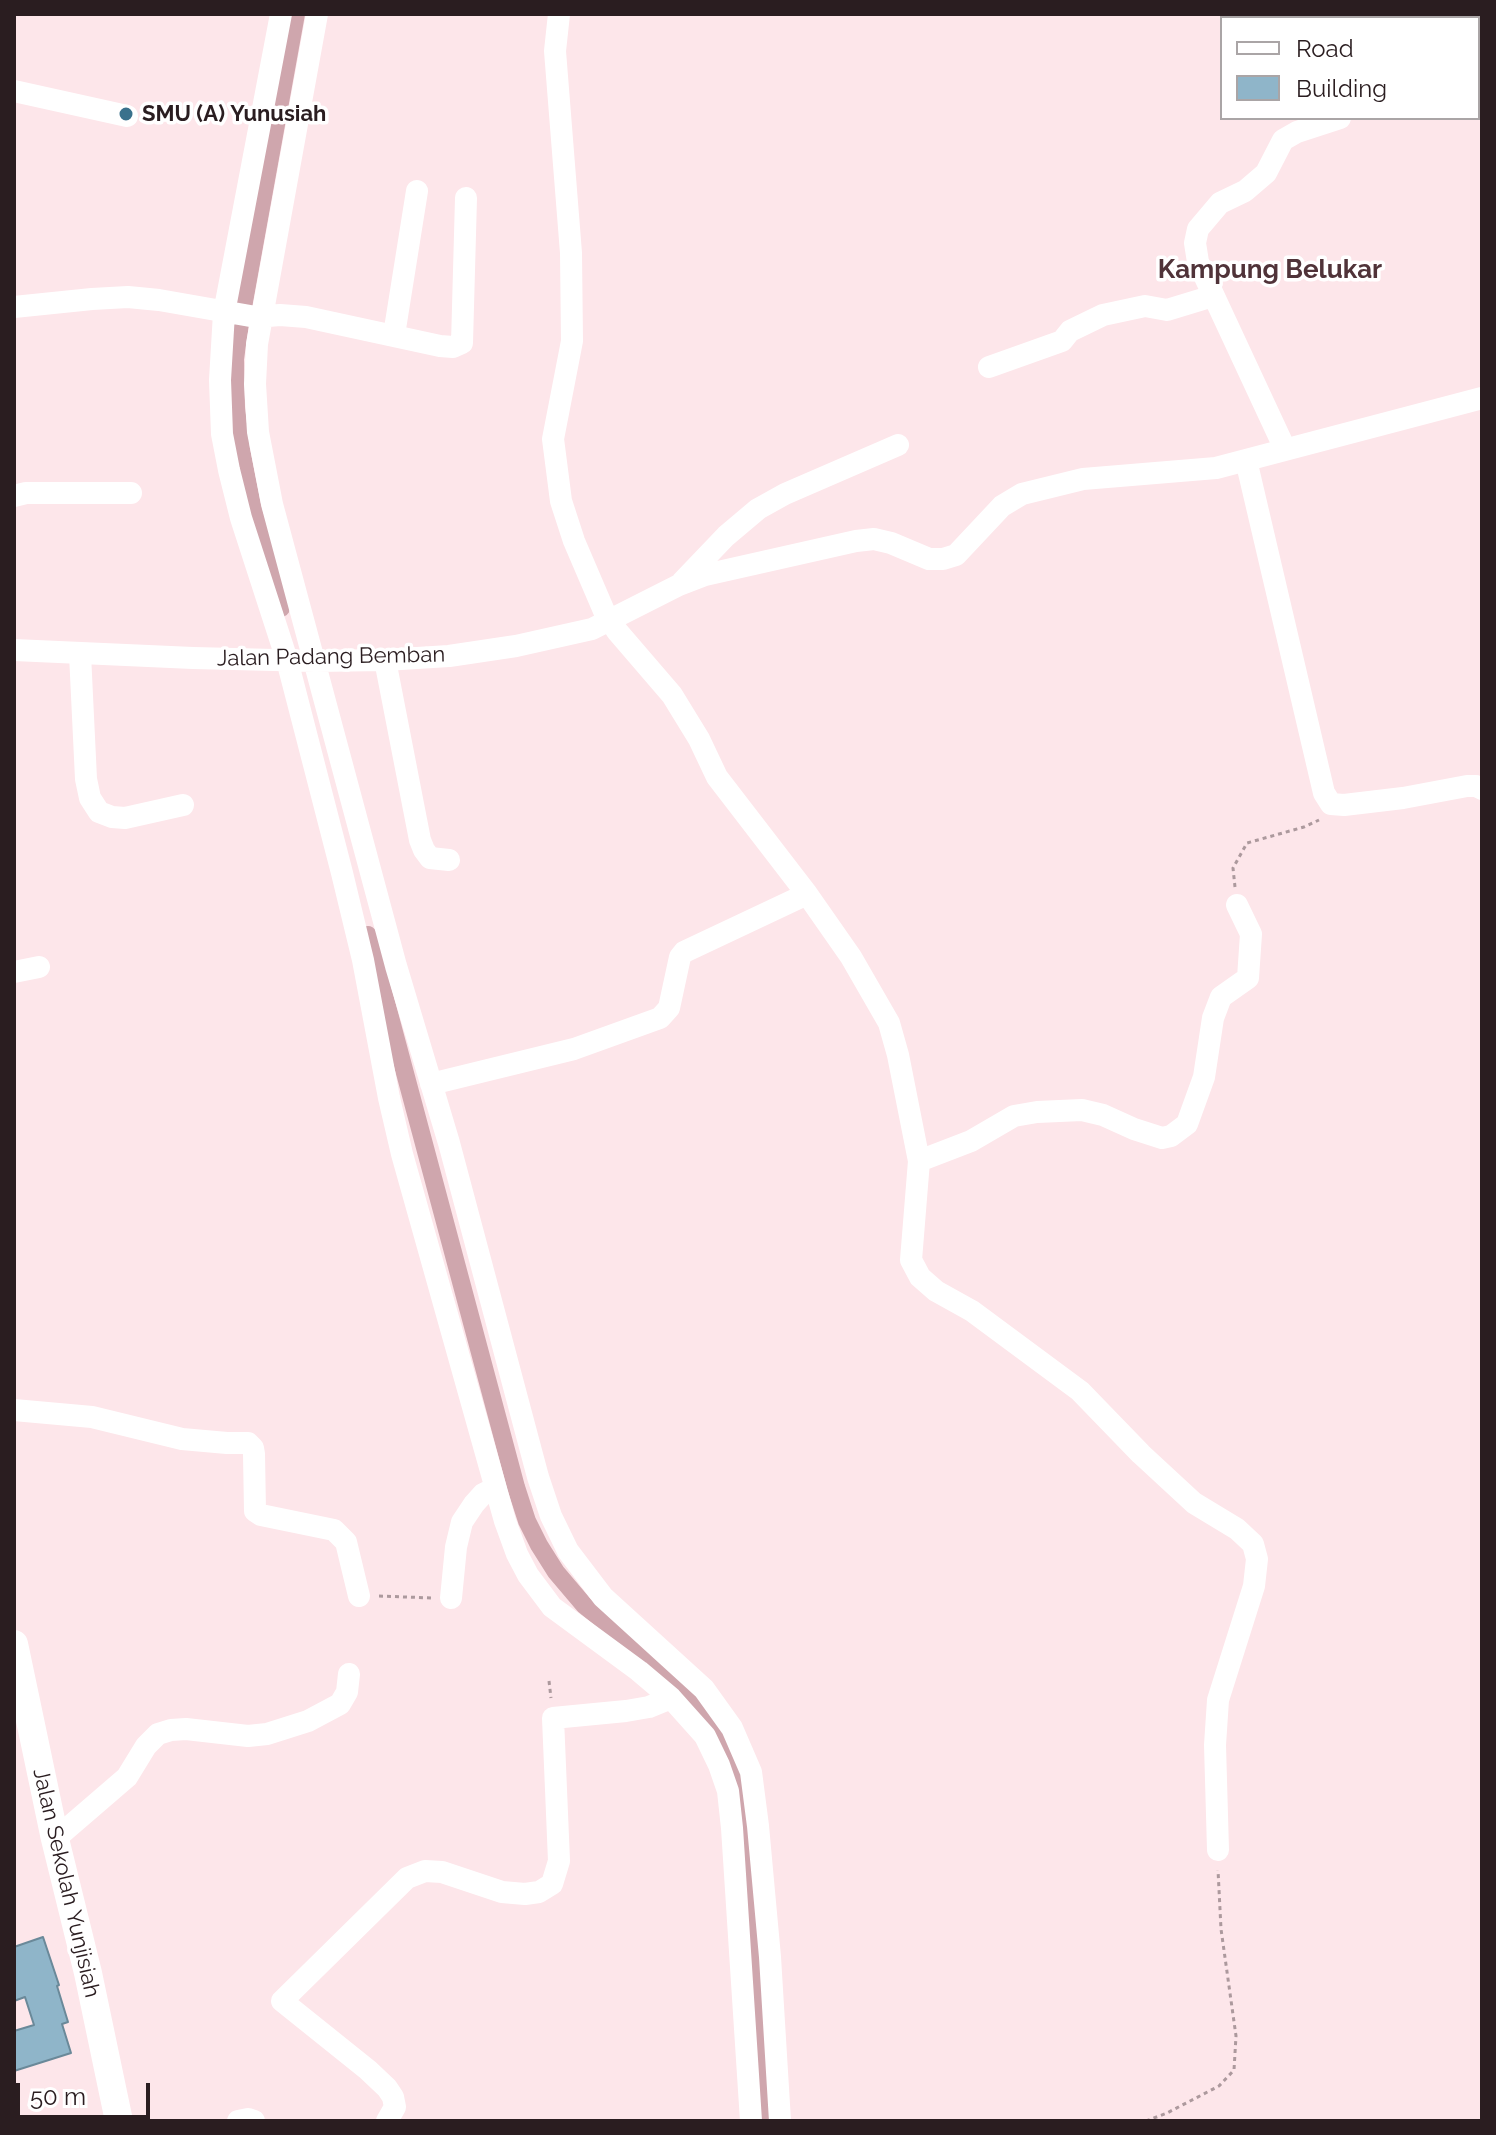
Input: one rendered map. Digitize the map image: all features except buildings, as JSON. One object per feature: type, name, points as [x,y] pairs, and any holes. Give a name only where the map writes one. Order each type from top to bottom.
[{"type":"main road","name":"Jalan Sekolah Yunjisiah","points":[[14,1644],[119,2121]]},
{"type":"street","points":[[281,14],[244,315],[257,344],[255,384],[258,432],[301,660],[402,1154],[495,1488],[517,1554],[552,1607],[639,1671],[671,1698],[705,1736],[745,1827]]},
{"type":"street","points":[[317,14],[244,315],[220,380],[222,434],[241,518],[301,660],[396,966],[551,1516],[568,1551],[603,1597],[704,1689],[732,1728],[751,1772],[745,1827],[752,1922],[780,2121]]},
{"type":"street","points":[[559,14],[555,51],[571,253],[572,341],[553,439],[561,501],[574,541],[604,611],[614,618],[617,631],[672,695],[699,739],[717,777],[807,894],[851,957],[889,1023],[919,1161],[911,1260],[920,1277],[936,1291],[972,1311],[1080,1391],[1194,1503],[1237,1529],[1253,1544],[1257,1559],[1254,1586],[1218,1700],[1215,1745],[1218,1850]]},
{"type":"street","points":[[14,91],[127,116]]},
{"type":"street","points":[[1285,449],[1198,262],[1195,243],[1198,229],[1220,203],[1245,191],[1266,173],[1283,140],[1334,120]]},
{"type":"street","points":[[394,335],[417,191]]},
{"type":"street","points":[[14,307],[128,297],[244,315],[306,317],[453,347],[462,343],[466,198]]},
{"type":"street","points":[[989,367],[1062,341],[1070,331],[1103,315],[1145,306],[1167,310],[1213,296]]},
{"type":"street","points":[[679,585],[730,569],[874,539],[929,559],[943,559],[956,555],[1002,506],[1022,494],[1083,479],[1216,468],[1482,398]]},
{"type":"street","points":[[679,585],[726,536],[758,509],[785,494],[898,445]]},
{"type":"street","points":[[1246,460],[1324,793],[1331,804],[1403,798],[1467,786],[1482,789]]},
{"type":"street","points":[[14,496],[26,493],[131,493]]},
{"type":"street","name":"Jalan Padang Bemban","points":[[14,650],[301,660],[449,656],[574,635],[679,585]]},
{"type":"street","points":[[80,654],[86,779],[90,798],[99,812],[125,818],[183,805]]},
{"type":"street","points":[[385,660],[420,840],[430,858],[449,860]]},
{"type":"street","points":[[431,1084],[574,1049],[660,1018],[669,1008],[680,957],[684,952],[807,894]]},
{"type":"street","points":[[919,1161],[971,1141],[1014,1116],[1037,1112],[1082,1110],[1162,1138],[1171,1136],[1187,1124],[1204,1077],[1213,1018],[1221,997],[1248,978],[1251,934],[1237,905]]},
{"type":"street","points":[[14,972],[39,967]]},
{"type":"street","points":[[14,1410],[92,1417],[182,1439],[248,1443],[254,1454],[255,1511],[261,1515],[334,1530],[346,1542],[359,1596]]},
{"type":"street","points":[[451,1598],[462,1522],[483,1494],[495,1488]]},
{"type":"street","points":[[55,1839],[127,1777],[146,1746],[158,1734],[186,1729],[248,1736],[267,1734],[308,1721],[340,1704],[347,1692],[349,1674]]},
{"type":"street","points":[[387,2121],[395,2107],[387,2088],[282,2001],[407,1878],[425,1871],[442,1872],[502,1892],[525,1894],[539,1892],[552,1884],[559,1861],[553,1718],[626,1711],[649,1707],[671,1698]]},
{"type":"street","points":[[751,2121],[752,1922]]},
{"type":"street","points":[[238,2121],[254,2121]]},
{"type":"path","points":[[1237,905],[1233,868],[1247,843],[1304,827],[1319,819],[1331,804]]},
{"type":"path","points":[[359,1596],[451,1598]]},
{"type":"path","points":[[1146,2121],[1219,2086],[1234,2070],[1236,2036],[1221,1929],[1218,1850]]},
{"type":"waterway","points":[[281,608],[252,505],[241,449],[235,359],[296,14]]},
{"type":"waterway","points":[[368,935],[527,1521],[556,1572],[584,1605],[694,1699],[729,1754],[740,1782],[765,2121]]},
{"type":"place","name":"SMU (A) Yunusiah","points":[[126,114]]},
{"type":"district","name":"Kampung Belukar","points":[[1270,270]]}]
